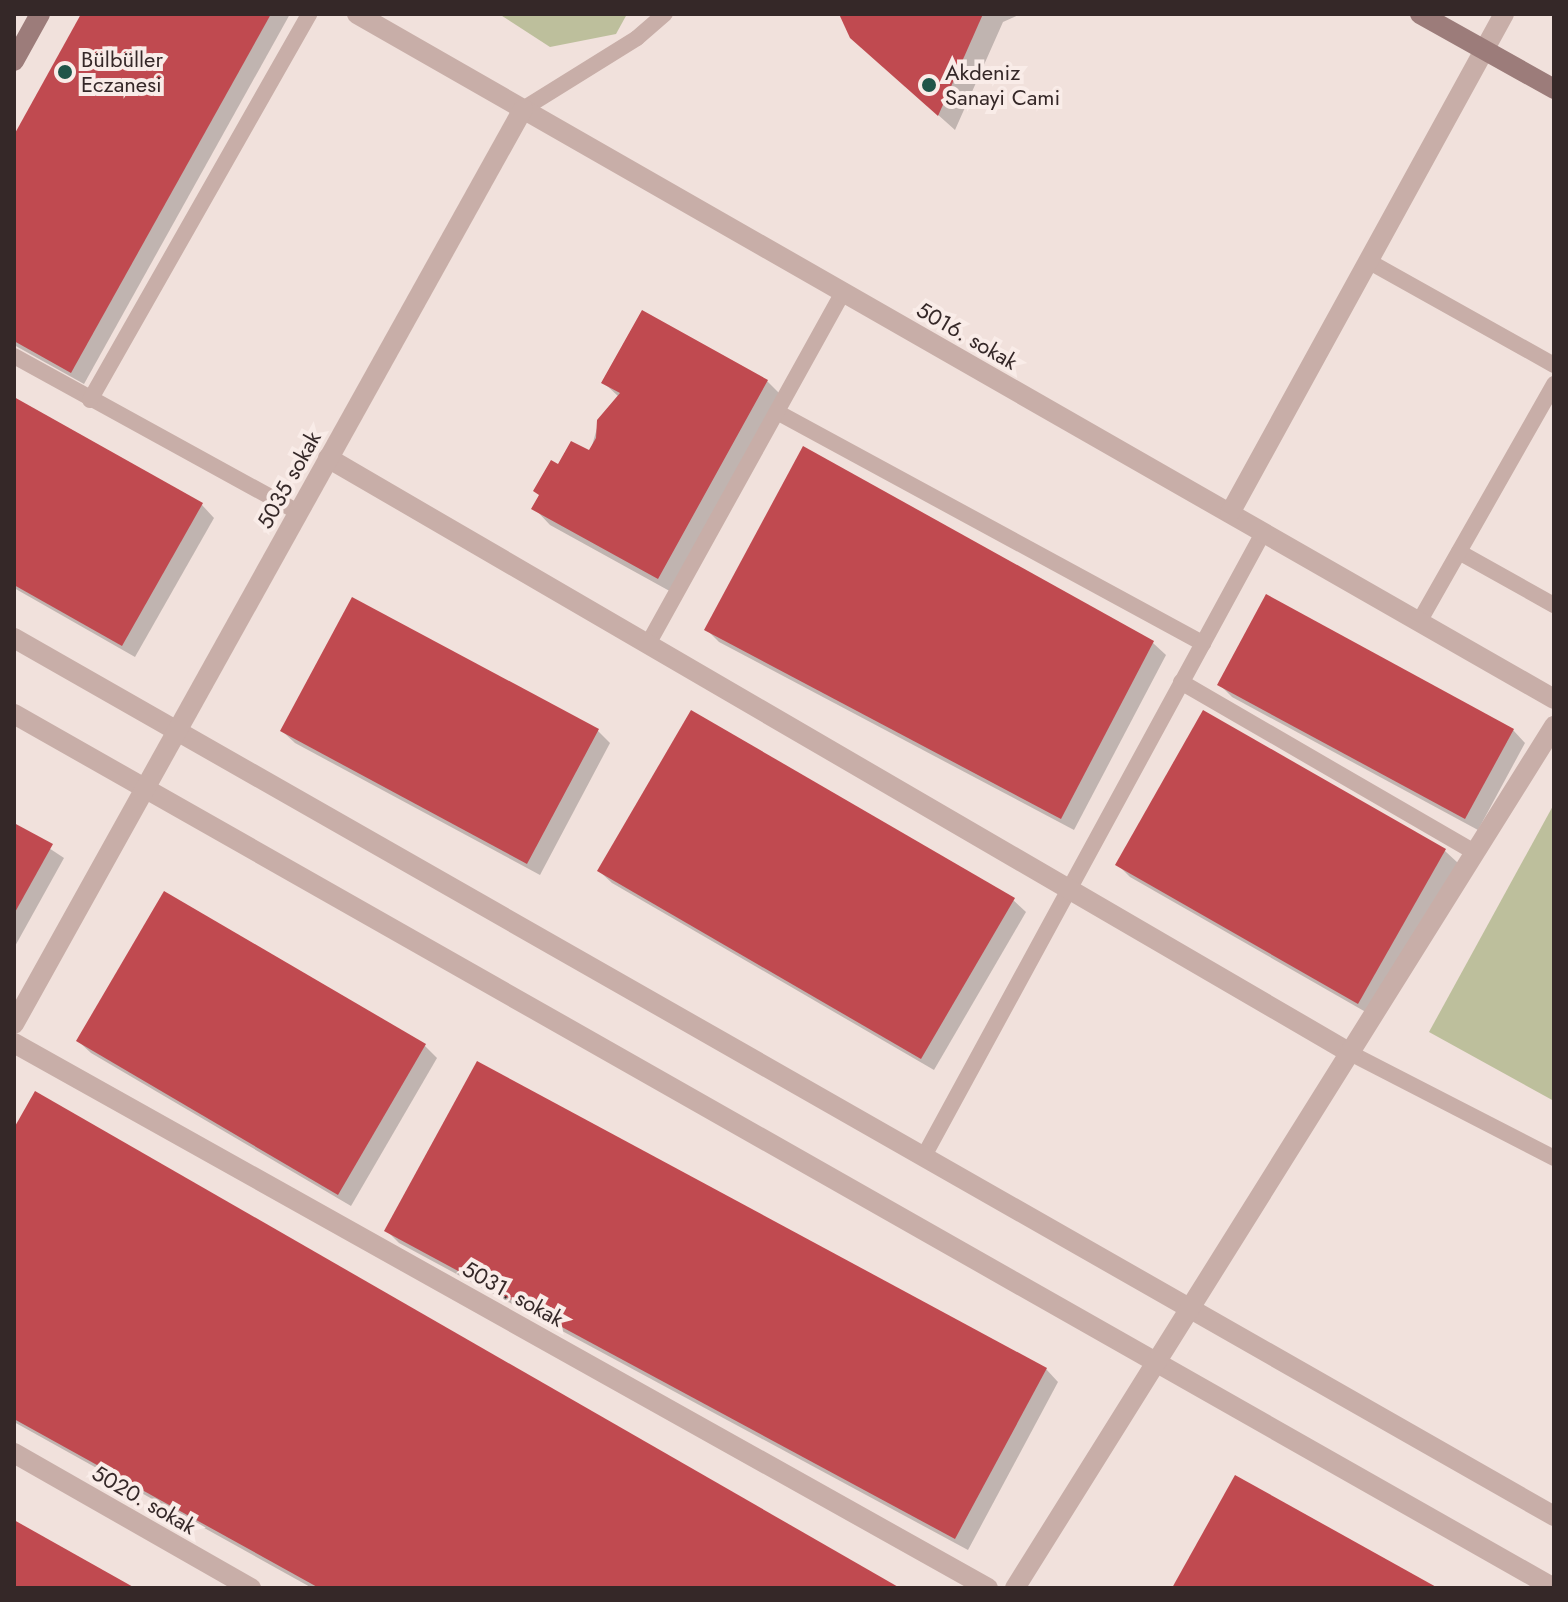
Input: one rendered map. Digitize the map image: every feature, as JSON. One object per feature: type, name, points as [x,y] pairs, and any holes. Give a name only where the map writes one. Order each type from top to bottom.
[{"type":"main road","points":[[14,61],[40,14]]},
{"type":"main road","points":[[1420,14],[1554,89]]},
{"type":"street","name":"5016. sokak","points":[[357,14],[1554,699]]},
{"type":"street","points":[[1230,513],[1504,14]]},
{"type":"street","name":"5035 sokak","points":[[14,1024],[523,109]]},
{"type":"street","points":[[328,458],[1352,1054]]},
{"type":"street","points":[[14,638],[1191,1309],[1552,1509]]},
{"type":"street","points":[[14,714],[1554,1588]]},
{"type":"street","points":[[1015,1588],[1352,1054],[1554,726]]},
{"type":"street","name":"5031. sokak","points":[[14,1043],[988,1588]]},
{"type":"street","name":"5020. sokak","points":[[14,1453],[251,1588]]},
{"type":"lane","points":[[90,400],[309,14]]},
{"type":"lane","name":"5035 sokak","points":[[523,109],[637,38],[665,14]]},
{"type":"lane","points":[[1368,261],[1554,365]]},
{"type":"lane","points":[[648,644],[843,292]]},
{"type":"lane","points":[[14,356],[298,512]]},
{"type":"lane","points":[[1419,622],[1554,384]]},
{"type":"lane","points":[[777,412],[1203,643]]},
{"type":"lane","points":[[924,1156],[1263,533]]},
{"type":"lane","points":[[1459,552],[1554,605]]},
{"type":"lane","points":[[1181,682],[1476,853]]},
{"type":"lane","points":[[1352,1054],[1554,1158]]},
{"type":"green space","points":[[499,14],[627,14],[616,34],[550,47]]},
{"type":"green space","points":[[1554,804],[1554,1101],[1429,1032]]},
{"type":"building","points":[[81,14],[271,14],[71,373],[14,341],[14,135]]},
{"type":"building","name":"Akdeniz Sanayi Cami","points":[[839,14],[983,14],[938,116],[850,38]]},
{"type":"building","points":[[642,310],[768,380],[658,579],[531,509],[539,495],[533,491],[551,460],[558,464],[571,441],[589,450],[596,438],[597,420],[620,393],[601,383]]},
{"type":"building","points":[[14,397],[203,503],[122,646],[14,585]]},
{"type":"building","points":[[803,446],[1154,641],[1061,819],[704,630]]},
{"type":"building","points":[[1266,594],[1514,729],[1465,819],[1217,685]]},
{"type":"building","points":[[352,597],[599,729],[527,864],[280,731]]},
{"type":"building","points":[[691,710],[1015,898],[921,1059],[597,871]]},
{"type":"building","points":[[1203,710],[1446,849],[1358,1004],[1115,865]]},
{"type":"building","points":[[14,823],[53,844],[14,914]]},
{"type":"building","points":[[164,891],[426,1044],[338,1195],[76,1041]]},
{"type":"building","points":[[477,1061],[1047,1368],[955,1539],[384,1231]]},
{"type":"building","points":[[35,1091],[900,1588],[319,1588],[14,1419],[14,1128]]},
{"type":"building","points":[[1235,1475],[1438,1588],[1172,1588]]},
{"type":"building","points":[[14,1520],[135,1588],[14,1588]]},
{"type":"place","name":"Bülbüller Eczanesi","points":[[65,72]]},
{"type":"place","name":"Akdeniz Sanayi Cami","points":[[929,85]]}]
